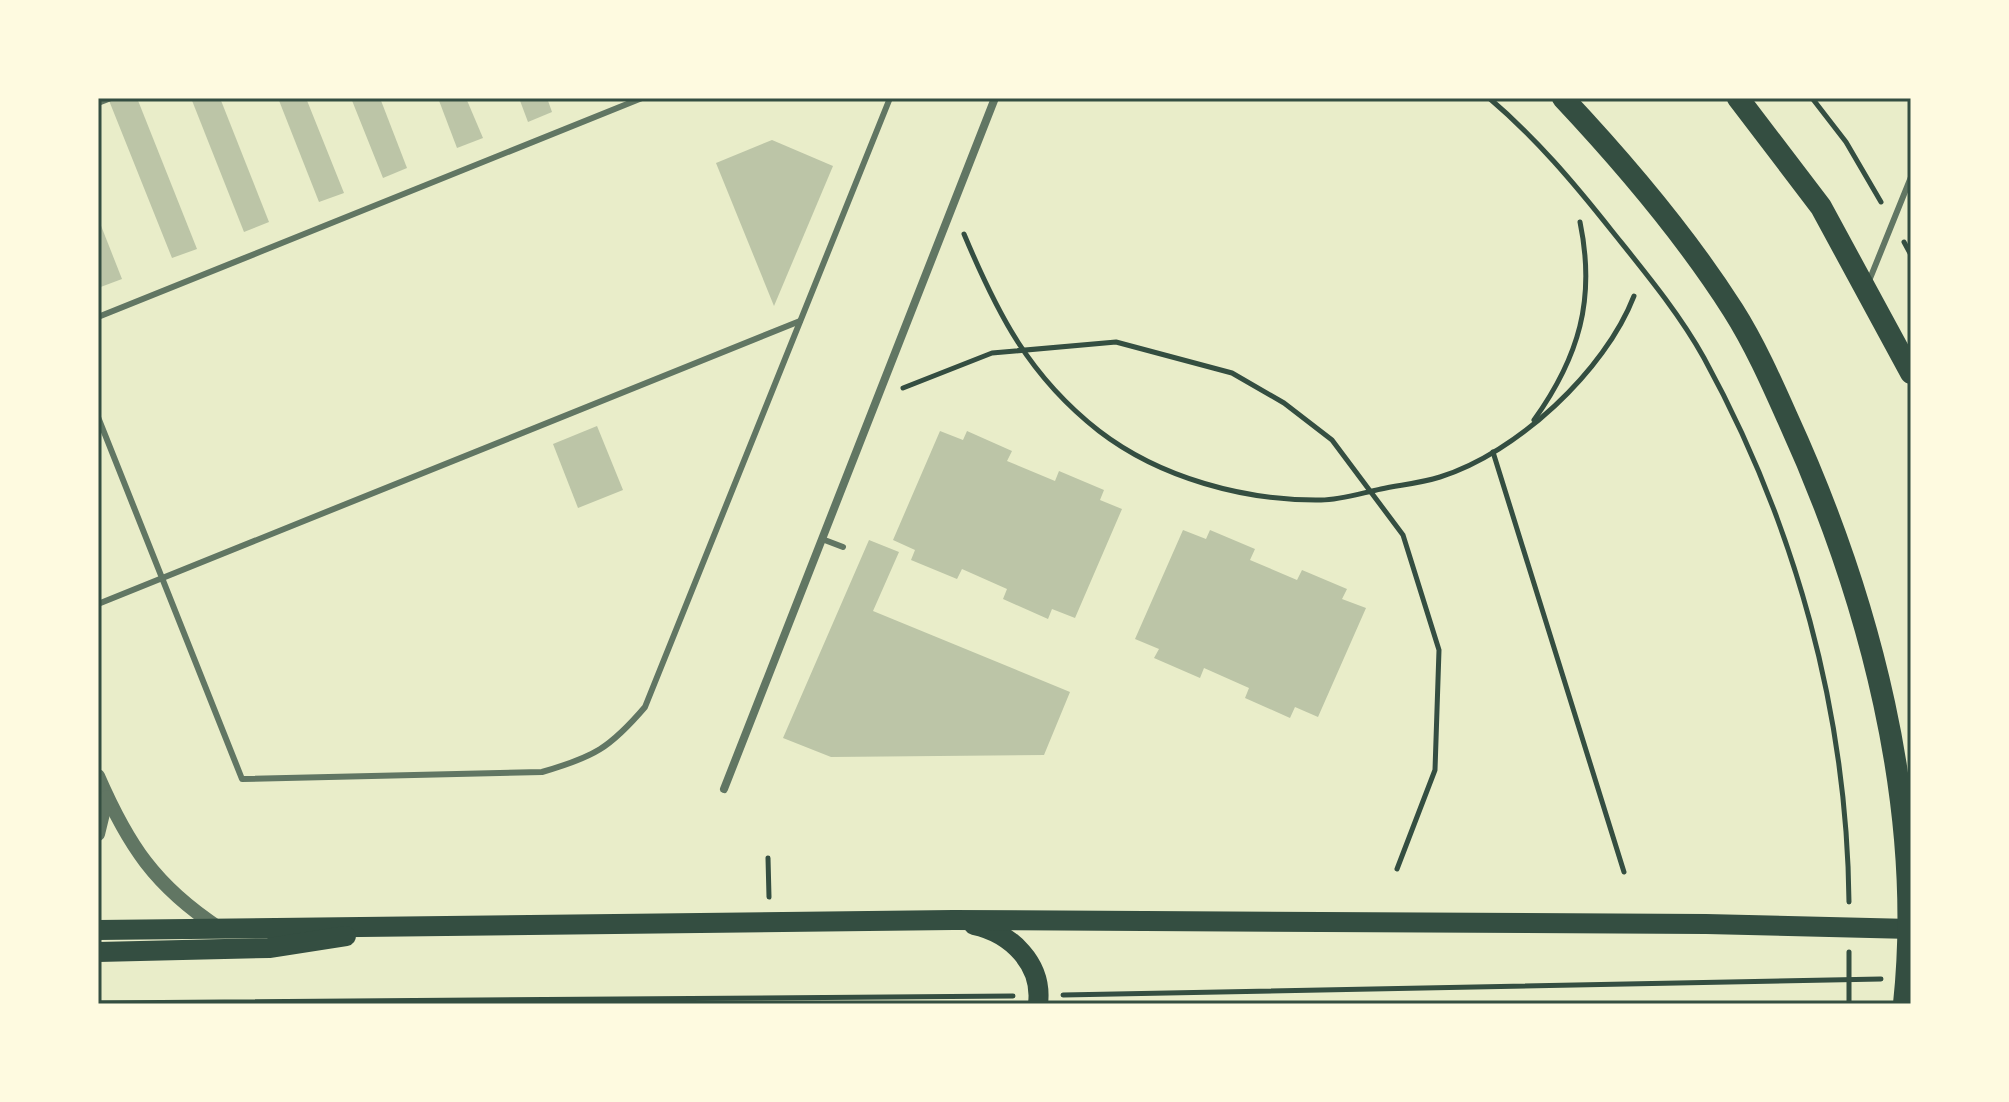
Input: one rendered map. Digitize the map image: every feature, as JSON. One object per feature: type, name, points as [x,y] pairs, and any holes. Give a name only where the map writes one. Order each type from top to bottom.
[{"type":"highway","points":[[1563,98],[1625,165],[1734,311],[1808,463],[1863,624],[1883,706],[1898,790],[1911,932],[1904,1004]]},
{"type":"highway","points":[[1738,98],[1821,207],[1911,373]]},
{"type":"main road","points":[[98,930],[953,920],[1706,924],[1911,932]]},
{"type":"main road","points":[[953,920],[984,927],[1012,941],[1032,965],[1038,1000]]},
{"type":"main road","points":[[98,952],[269,948],[418,925]]},
{"type":"street","points":[[724,789],[995,98]]},
{"type":"street","points":[[98,776],[140,859],[181,901],[219,928]]},
{"type":"street","points":[[98,834],[107,797]]},
{"type":"lane","points":[[98,103],[111,98]]},
{"type":"lane","points":[[98,317],[642,98]]},
{"type":"lane","points":[[98,417],[242,779],[542,772],[587,759],[619,738],[645,707],[890,98]]},
{"type":"lane","points":[[1867,288],[1911,177]]},
{"type":"lane","points":[[98,604],[801,321]]},
{"type":"lane","points":[[822,539],[843,547]]},
{"type":"path","points":[[1489,98],[1525,129],[1568,176],[1655,285],[1703,356],[1755,462],[1777,512],[1797,572],[1838,747],[1849,875]]},
{"type":"path","points":[[1812,98],[1846,142],[1911,255]]},
{"type":"path","points":[[1532,423],[1572,360],[1582,319],[1586,260],[1580,222]]},
{"type":"path","points":[[964,234],[989,293],[1019,349],[1057,393],[1100,432],[1151,462],[1204,484],[1263,496],[1323,501],[1441,477],[1493,452],[1545,416],[1585,373],[1623,324],[1634,296]]},
{"type":"path","points":[[903,388],[992,353],[1116,342],[1232,373],[1284,403],[1332,440],[1403,535],[1439,650],[1435,770],[1397,869]]},
{"type":"path","points":[[1493,452],[1624,872]]},
{"type":"path","points":[[768,858],[770,922]]},
{"type":"path","points":[[1849,952],[1849,1004]]},
{"type":"path","points":[[98,1003],[1038,1000],[1862,978]]},
{"type":"building","points":[[108,98],[137,98],[197,249],[172,258]]},
{"type":"building","points":[[191,98],[220,98],[269,222],[244,232]]},
{"type":"building","points":[[278,98],[306,98],[344,193],[319,202]]},
{"type":"building","points":[[351,98],[380,98],[407,168],[383,178]]},
{"type":"building","points":[[438,98],[466,98],[483,138],[457,148]]},
{"type":"building","points":[[519,98],[547,98],[552,112],[528,122]]},
{"type":"building","points":[[772,140],[833,166],[774,306],[716,163]]},
{"type":"building","points":[[98,218],[122,279],[98,288]]},
{"type":"building","points":[[597,426],[623,490],[578,508],[553,444]]},
{"type":"building","points":[[940,431],[963,440],[967,431],[1012,451],[1007,461],[1055,481],[1059,471],[1104,490],[1100,500],[1122,509],[1075,618],[1052,609],[1048,619],[1003,599],[1007,589],[962,569],[957,579],[911,560],[915,550],[893,540]]},
{"type":"building","points":[[1183,530],[1206,539],[1210,530],[1255,549],[1250,560],[1297,580],[1302,570],[1347,589],[1342,599],[1366,608],[1318,717],[1295,707],[1290,718],[1245,698],[1249,688],[1204,668],[1200,678],[1154,658],[1159,649],[1135,639]]},
{"type":"building","points":[[869,540],[899,552],[873,611],[1070,692],[1044,755],[831,757],[783,738]]}]
